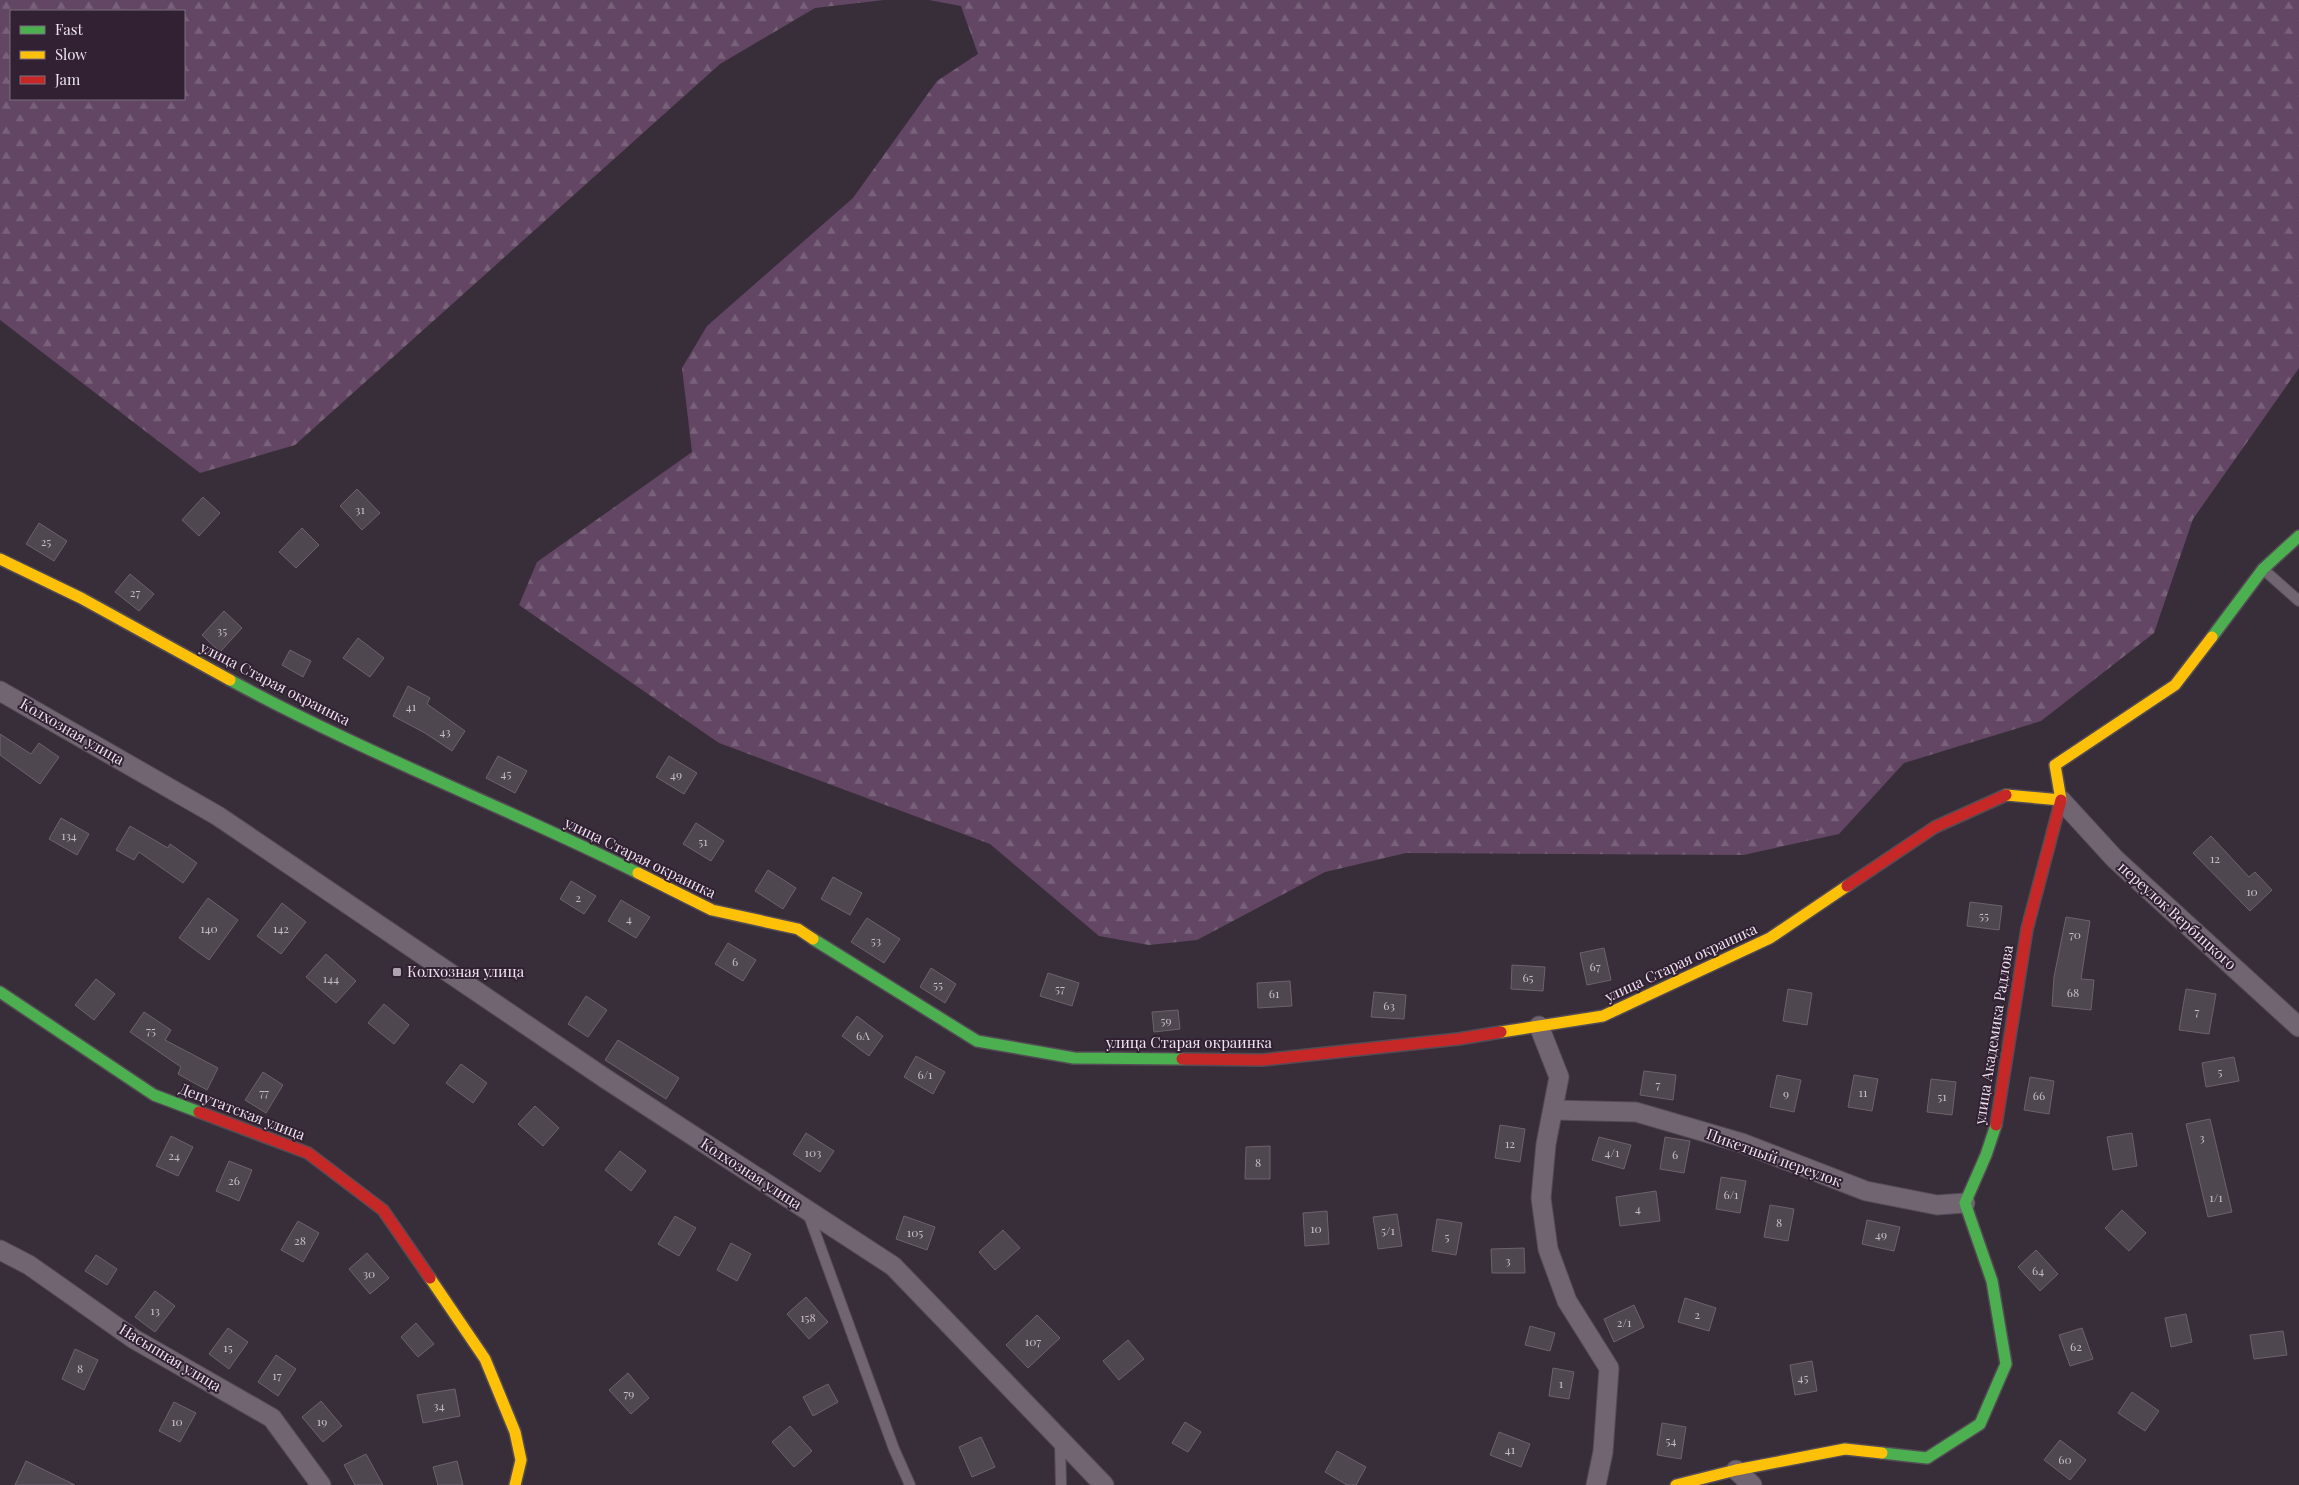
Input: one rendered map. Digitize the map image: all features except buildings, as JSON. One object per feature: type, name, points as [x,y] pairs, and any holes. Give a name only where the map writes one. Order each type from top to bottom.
[{"type":"street","points":[[2060,800],[2055,765],[2175,685],[2263,569],[2299,536]]},
{"type":"street","name":"улица Старая окраинка","points":[[0,559],[82,598],[294,715],[563,836],[712,910],[798,929],[977,1041],[1074,1058],[1262,1060],[1458,1039],[1604,1016],[1770,938],[1935,828],[2003,795],[2060,800]]},
{"type":"street","name":"Колхозная улица","points":[[0,691],[218,816],[606,1079],[893,1266],[1104,1485]]},
{"type":"street","name":"переулок Вербицкого","points":[[2060,800],[2115,859],[2299,1027]]},
{"type":"street","name":"улица Академика Радлова","points":[[1965,1203],[1986,1155],[1999,1116],[2027,929],[2060,800]]},
{"type":"street","name":"Депутатская улица","points":[[0,992],[154,1094],[308,1153],[383,1210],[485,1360],[515,1432],[521,1460],[515,1485]]},
{"type":"street","points":[[1539,1026],[1559,1077],[1546,1144],[1541,1198],[1548,1248],[1567,1300],[1609,1368],[1602,1452],[1596,1485]]},
{"type":"street","name":"Пикетный переулок","points":[[1552,1110],[1636,1112],[1742,1143],[1866,1192],[1937,1205],[1965,1203]]},
{"type":"street","points":[[1676,1485],[1736,1470],[1845,1449],[1926,1458],[1980,1424],[2006,1364],[1992,1281],[1965,1203]]},
{"type":"street","name":"Насыпная улица","points":[[0,1250],[30,1265],[134,1338],[272,1418],[321,1485]]},
{"type":"street","points":[[1736,1470],[1752,1485]]},
{"type":"lane","points":[[2263,569],[2299,601]]},
{"type":"lane","points":[[807,1210],[894,1450],[910,1485]]},
{"type":"lane","points":[[1060,1439],[1061,1485]]},
{"type":"green space","points":[[0,0],[884,0],[815,8],[720,64],[295,445],[200,473],[0,320]]},
{"type":"green space","points":[[929,0],[2299,0],[2299,368],[2193,519],[2154,633],[2041,721],[1904,763],[1839,834],[1743,855],[1406,853],[1325,872],[1197,940],[1149,945],[1099,936],[990,844],[719,743],[519,605],[537,562],[692,452],[682,368],[707,326],[853,198],[937,81],[978,54],[961,6]]},
{"type":"traffic: fast","points":[[2212,637],[2263,569],[2299,536]]},
{"type":"traffic: fast","points":[[230,680],[330,731],[638,873]]},
{"type":"traffic: fast","points":[[813,939],[977,1041],[1074,1058],[1182,1059]]},
{"type":"traffic: fast","points":[[0,992],[154,1095],[199,1112]]},
{"type":"traffic: fast","points":[[1882,1453],[1927,1458],[1980,1424],[2006,1364],[1992,1281],[1965,1203],[1986,1155],[1996,1125]]},
{"type":"traffic: slow","points":[[0,559],[81,598],[230,680]]},
{"type":"traffic: slow","points":[[2006,795],[2061,800],[2055,765],[2175,685],[2212,637]]},
{"type":"traffic: slow","points":[[638,873],[712,910],[798,929],[813,939]]},
{"type":"traffic: slow","points":[[1501,1032],[1603,1016],[1770,938],[1847,886]]},
{"type":"traffic: slow","points":[[430,1278],[485,1359],[515,1432],[521,1460],[515,1485]]},
{"type":"traffic: slow","points":[[1676,1485],[1736,1470],[1845,1449],[1882,1453]]},
{"type":"traffic: jam","points":[[1847,886],[1935,827],[2006,795]]},
{"type":"traffic: jam","points":[[1996,1125],[2027,929],[2061,800]]},
{"type":"traffic: jam","points":[[1182,1059],[1262,1060],[1458,1039],[1501,1032]]},
{"type":"traffic: jam","points":[[199,1112],[308,1153],[383,1210],[430,1278]]},
{"type":"place","name":"Колхозная улица","points":[[397,972]]}]
